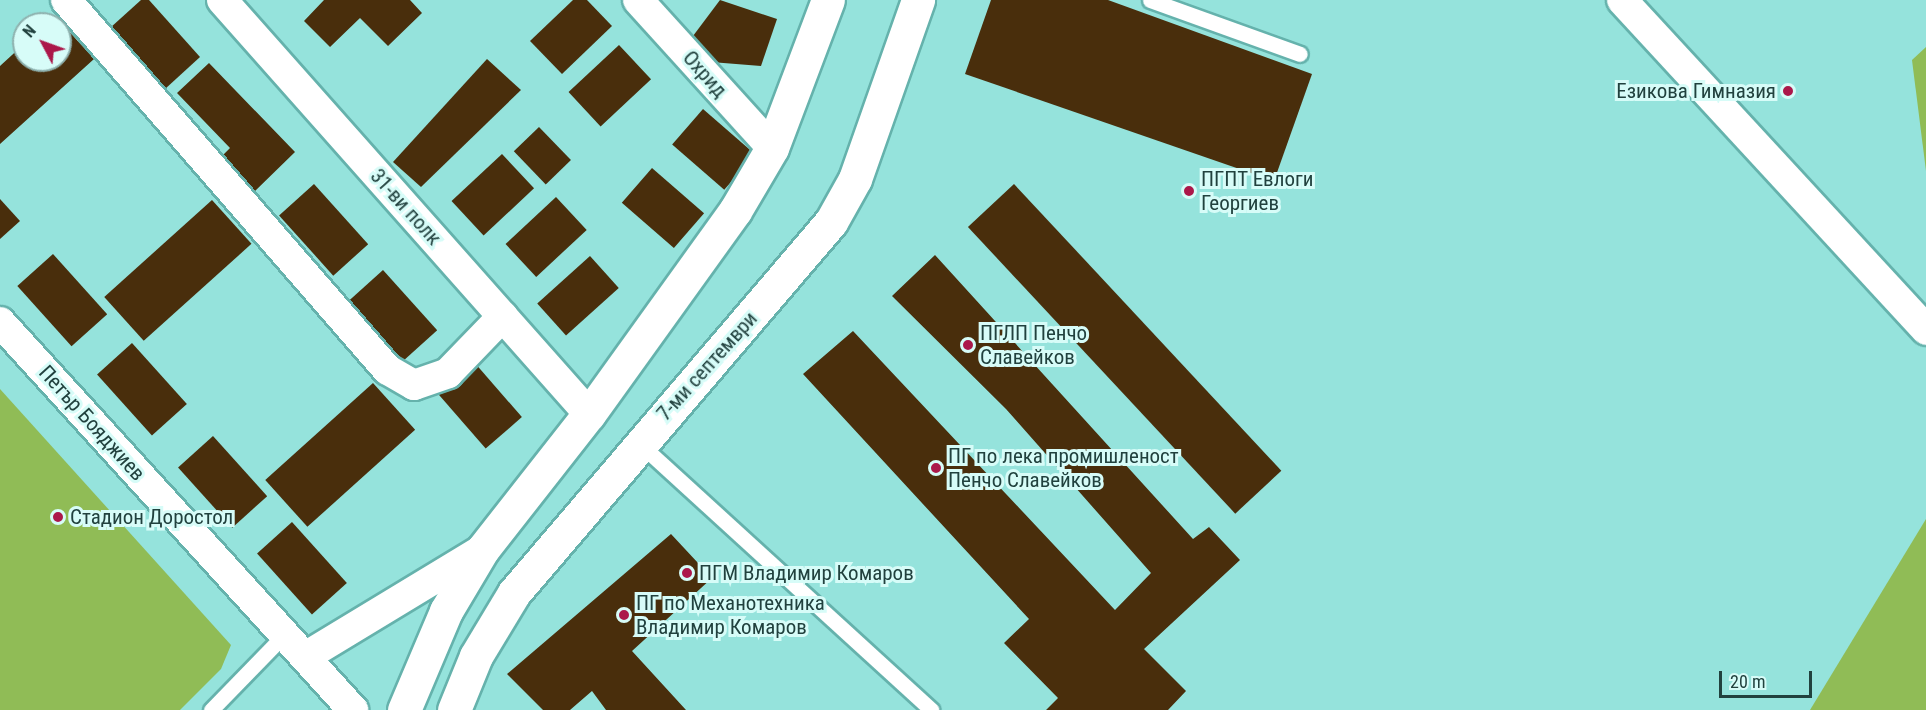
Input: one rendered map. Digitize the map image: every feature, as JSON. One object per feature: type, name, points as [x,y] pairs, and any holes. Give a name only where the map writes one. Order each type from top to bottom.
[{"type":"main road","points":[[404,710],[446,611],[483,549],[589,414],[729,220],[772,148],[828,0]]},
{"type":"main road","name":"7-ми септември","points":[[454,710],[476,656],[514,593],[638,442],[801,263],[831,222],[855,179],[918,0]]},
{"type":"street","points":[[66,0],[388,370],[414,385],[448,373],[503,316]]},
{"type":"street","name":"31-ви полк","points":[[222,0],[589,414]]},
{"type":"street","name":"Охрид","points":[[638,0],[772,148]]},
{"type":"street","points":[[1622,0],[1926,330]]},
{"type":"street","name":"Петър Бояджиев","points":[[0,322],[353,710]]},
{"type":"street","points":[[306,657],[483,549]]},
{"type":"lane","points":[[1150,0],[1300,54]]},
{"type":"lane","points":[[638,442],[931,710]]},
{"type":"lane","points":[[211,710],[285,634]]},
{"type":"green space","points":[[1926,47],[1926,171],[1912,60]]},
{"type":"green space","name":"Стадион Доростол","points":[[0,389],[231,645],[221,669],[180,710],[0,710]]},
{"type":"green space","points":[[1926,519],[1926,710],[1810,710]]},
{"type":"building","points":[[141,0],[149,0],[200,57],[165,89],[110,28]]},
{"type":"building","points":[[324,0],[410,0],[422,13],[388,46],[360,18],[330,47],[304,21]]},
{"type":"building","points":[[573,0],[587,0],[612,26],[562,74],[530,41]]},
{"type":"building","points":[[720,0],[777,19],[761,66],[711,62],[693,36]]},
{"type":"building","points":[[991,0],[1108,0],[1312,74],[1274,181],[965,74]]},
{"type":"building","points":[[72,35],[94,59],[0,144],[0,66],[12,55],[12,72],[72,72]]},
{"type":"building","points":[[619,45],[651,79],[601,126],[569,92]]},
{"type":"building","points":[[487,59],[521,90],[421,187],[393,162]]},
{"type":"building","points":[[209,63],[295,152],[250,196],[217,161],[230,148],[177,93]]},
{"type":"building","points":[[703,109],[755,154],[724,190],[672,144]]},
{"type":"building","points":[[539,127],[571,160],[546,184],[514,151]]},
{"type":"building","points":[[502,154],[534,188],[484,235],[452,201]]},
{"type":"building","points":[[652,168],[704,213],[674,248],[622,203]]},
{"type":"building","points":[[314,184],[368,244],[333,276],[279,215]]},
{"type":"building","name":"ПГ по лека промишленост Пенчо Славейков","points":[[1014,184],[1281,471],[1235,514],[968,227]]},
{"type":"building","points":[[556,197],[587,230],[536,277],[506,244]]},
{"type":"building","points":[[0,199],[20,221],[0,239]]},
{"type":"building","points":[[212,200],[251,244],[144,341],[104,297]]},
{"type":"building","points":[[53,254],[107,314],[72,346],[17,286]]},
{"type":"building","name":"ПГ по лека промишленост Пенчо Славейков","points":[[935,255],[1193,539],[1209,527],[1240,560],[1144,649],[1186,691],[1168,710],[1046,710],[1058,698],[1004,643],[1029,619],[803,374],[853,331],[1115,610],[1151,573],[1006,409],[892,296]]},
{"type":"building","points":[[590,256],[619,288],[566,335],[537,304]]},
{"type":"building","points":[[383,270],[437,330],[402,362],[348,301]]},
{"type":"building","points":[[132,343],[187,404],[152,435],[97,374]]},
{"type":"building","points":[[474,362],[522,417],[486,449],[438,393]]},
{"type":"building","points":[[373,383],[415,430],[307,527],[265,480]]},
{"type":"building","points":[[213,436],[267,496],[232,528],[178,467]]},
{"type":"building","points":[[292,522],[347,583],[312,614],[257,553]]},
{"type":"building","name":"ПГ по Механотехника Владимир Комаров","points":[[671,534],[712,578],[632,651],[686,710],[606,710],[592,691],[570,710],[543,710],[507,674]]},
{"type":"place","name":"Езикова Гимназия","points":[[1788,91]]},
{"type":"place","name":"ПГПТ Евлоги Георгиев","points":[[1189,191]]},
{"type":"place","name":"ПГЛП Пенчо Славейков","points":[[968,345]]},
{"type":"place","name":"ПГ по лека промишленост Пенчо Славейков","points":[[936,468]]},
{"type":"place","name":"Стадион Доростол","points":[[58,517]]},
{"type":"place","name":"ПГМ Владимир Комаров","points":[[687,573]]},
{"type":"place","name":"ПГ по Механотехника Владимир Комаров","points":[[624,615]]}]
